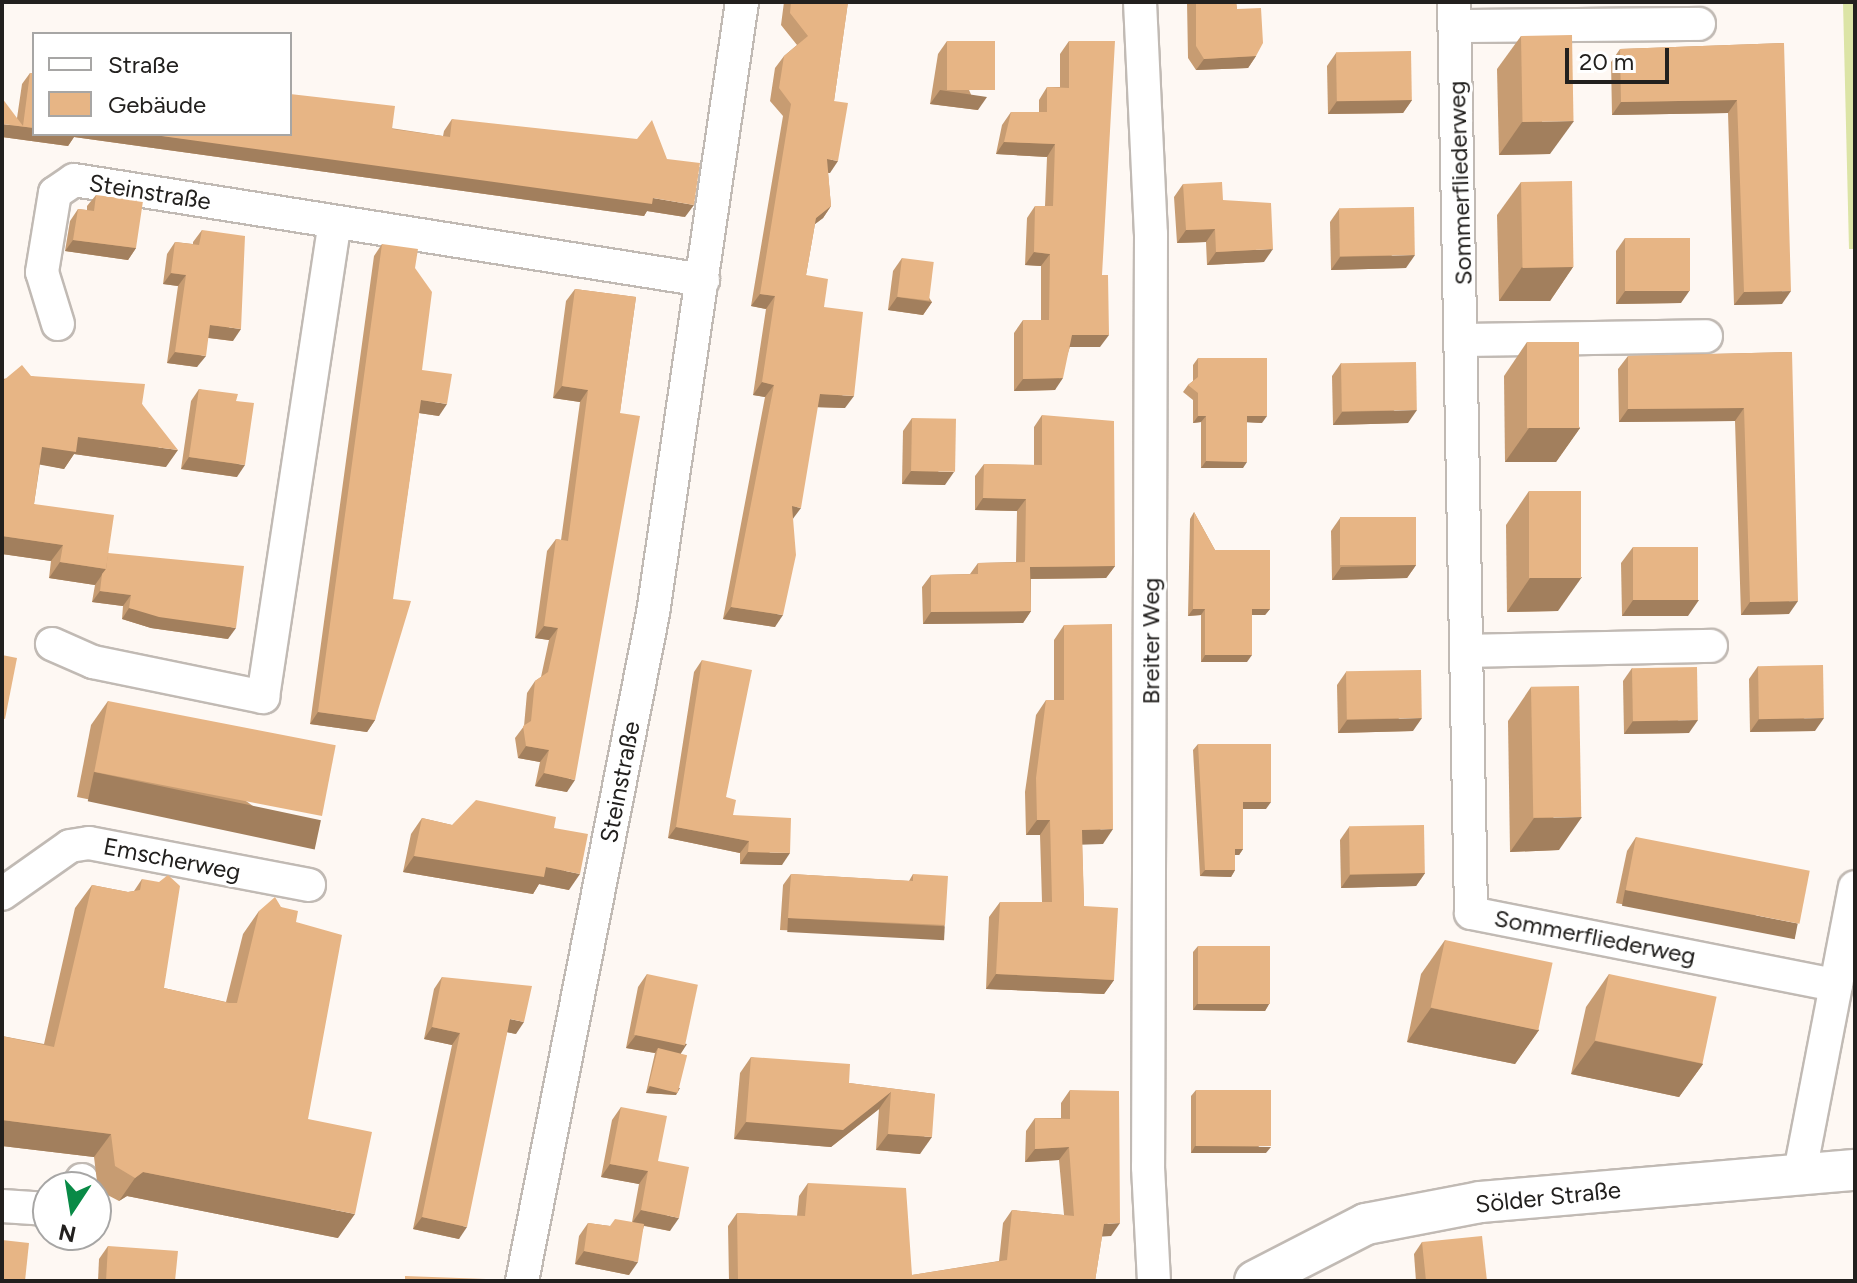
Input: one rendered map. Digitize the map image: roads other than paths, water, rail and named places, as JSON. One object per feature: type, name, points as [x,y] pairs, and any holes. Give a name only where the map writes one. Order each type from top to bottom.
[{"type":"street","name":"Steinstraße","points":[[522,1281],[653,613],[742,2]]},
{"type":"street","name":"Breiter Weg","points":[[1140,2],[1151,250],[1148,1167],[1154,1281]]},
{"type":"street","name":"Sommerfliederweg","points":[[1699,24],[1455,14],[1464,340],[1471,913],[1836,985]]},
{"type":"street","name":"Steinstraße","points":[[58,324],[42,272],[61,185],[90,182],[334,225],[703,280]]},
{"type":"street","points":[[52,644],[93,662],[263,697],[334,225]]},
{"type":"street","points":[[1464,340],[1706,336]]},
{"type":"street","points":[[1467,651],[1711,646]]},
{"type":"street","name":"Emscherweg","points":[[2,894],[70,846],[89,843],[309,885]]},
{"type":"street","points":[[1800,1172],[1836,985],[1850,938],[1855,887]]},
{"type":"street","name":"Sölder Straße","points":[[1255,1281],[1366,1224],[1480,1202],[1800,1172],[1855,1170]]},
{"type":"street","points":[[2,1206],[32,1208]]}]
